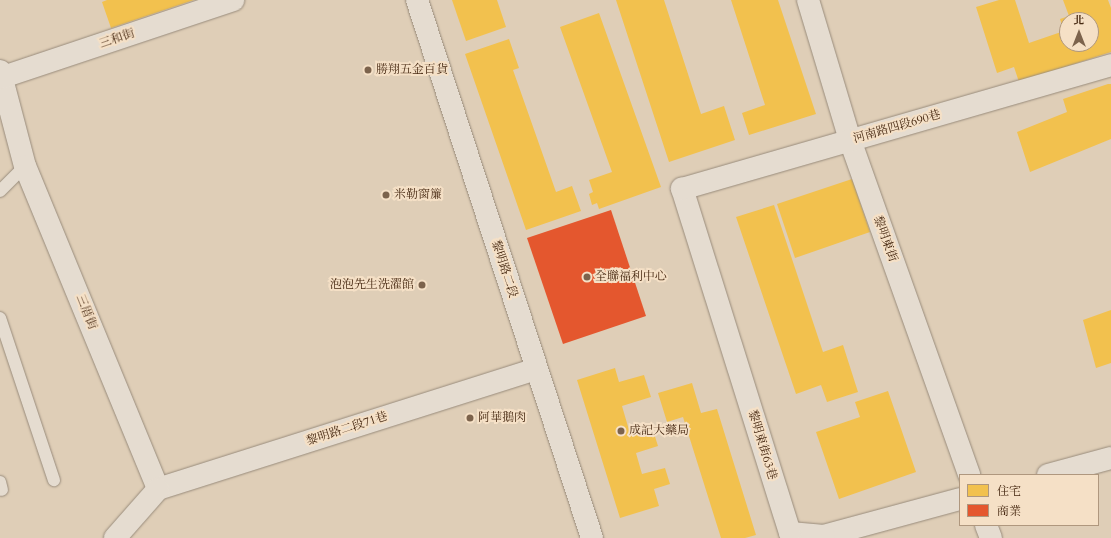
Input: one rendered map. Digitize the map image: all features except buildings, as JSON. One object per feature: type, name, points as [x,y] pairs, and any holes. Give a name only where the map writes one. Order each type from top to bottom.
[{"type":"street","name":"三和街","points":[[1,76],[233,0]]},
{"type":"street","name":"黎明路二段","points":[[417,0],[592,538]]},
{"type":"street","name":"黎明東街","points":[[808,0],[850,140],[969,474]]},
{"type":"street","name":"河南路四段690巷","points":[[682,189],[1111,65]]},
{"type":"street","name":"三厝街","points":[[1,76],[26,166],[158,489]]},
{"type":"street","name":"黎明東街63巷","points":[[682,189],[790,533],[824,536],[959,499]]},
{"type":"street","name":"黎明路二段71巷","points":[[158,489],[536,369]]},
{"type":"street","points":[[1052,474],[1111,458]]},
{"type":"street","points":[[114,538],[158,489]]},
{"type":"street","points":[[986,526],[991,538]]},
{"type":"lane","points":[[0,191],[26,166]]},
{"type":"lane","points":[[0,318],[54,480]]},
{"type":"place","name":"勝翔五金百貨","points":[[368,70]]},
{"type":"place","name":"米勒窗簾","points":[[386,195]]},
{"type":"place","name":"全聯福利中心","points":[[587,277]]},
{"type":"place","name":"泡泡先生洗濯館","points":[[422,285]]},
{"type":"place","name":"阿華鵝肉","points":[[470,418]]},
{"type":"place","name":"成記大藥局","points":[[621,431]]}]
